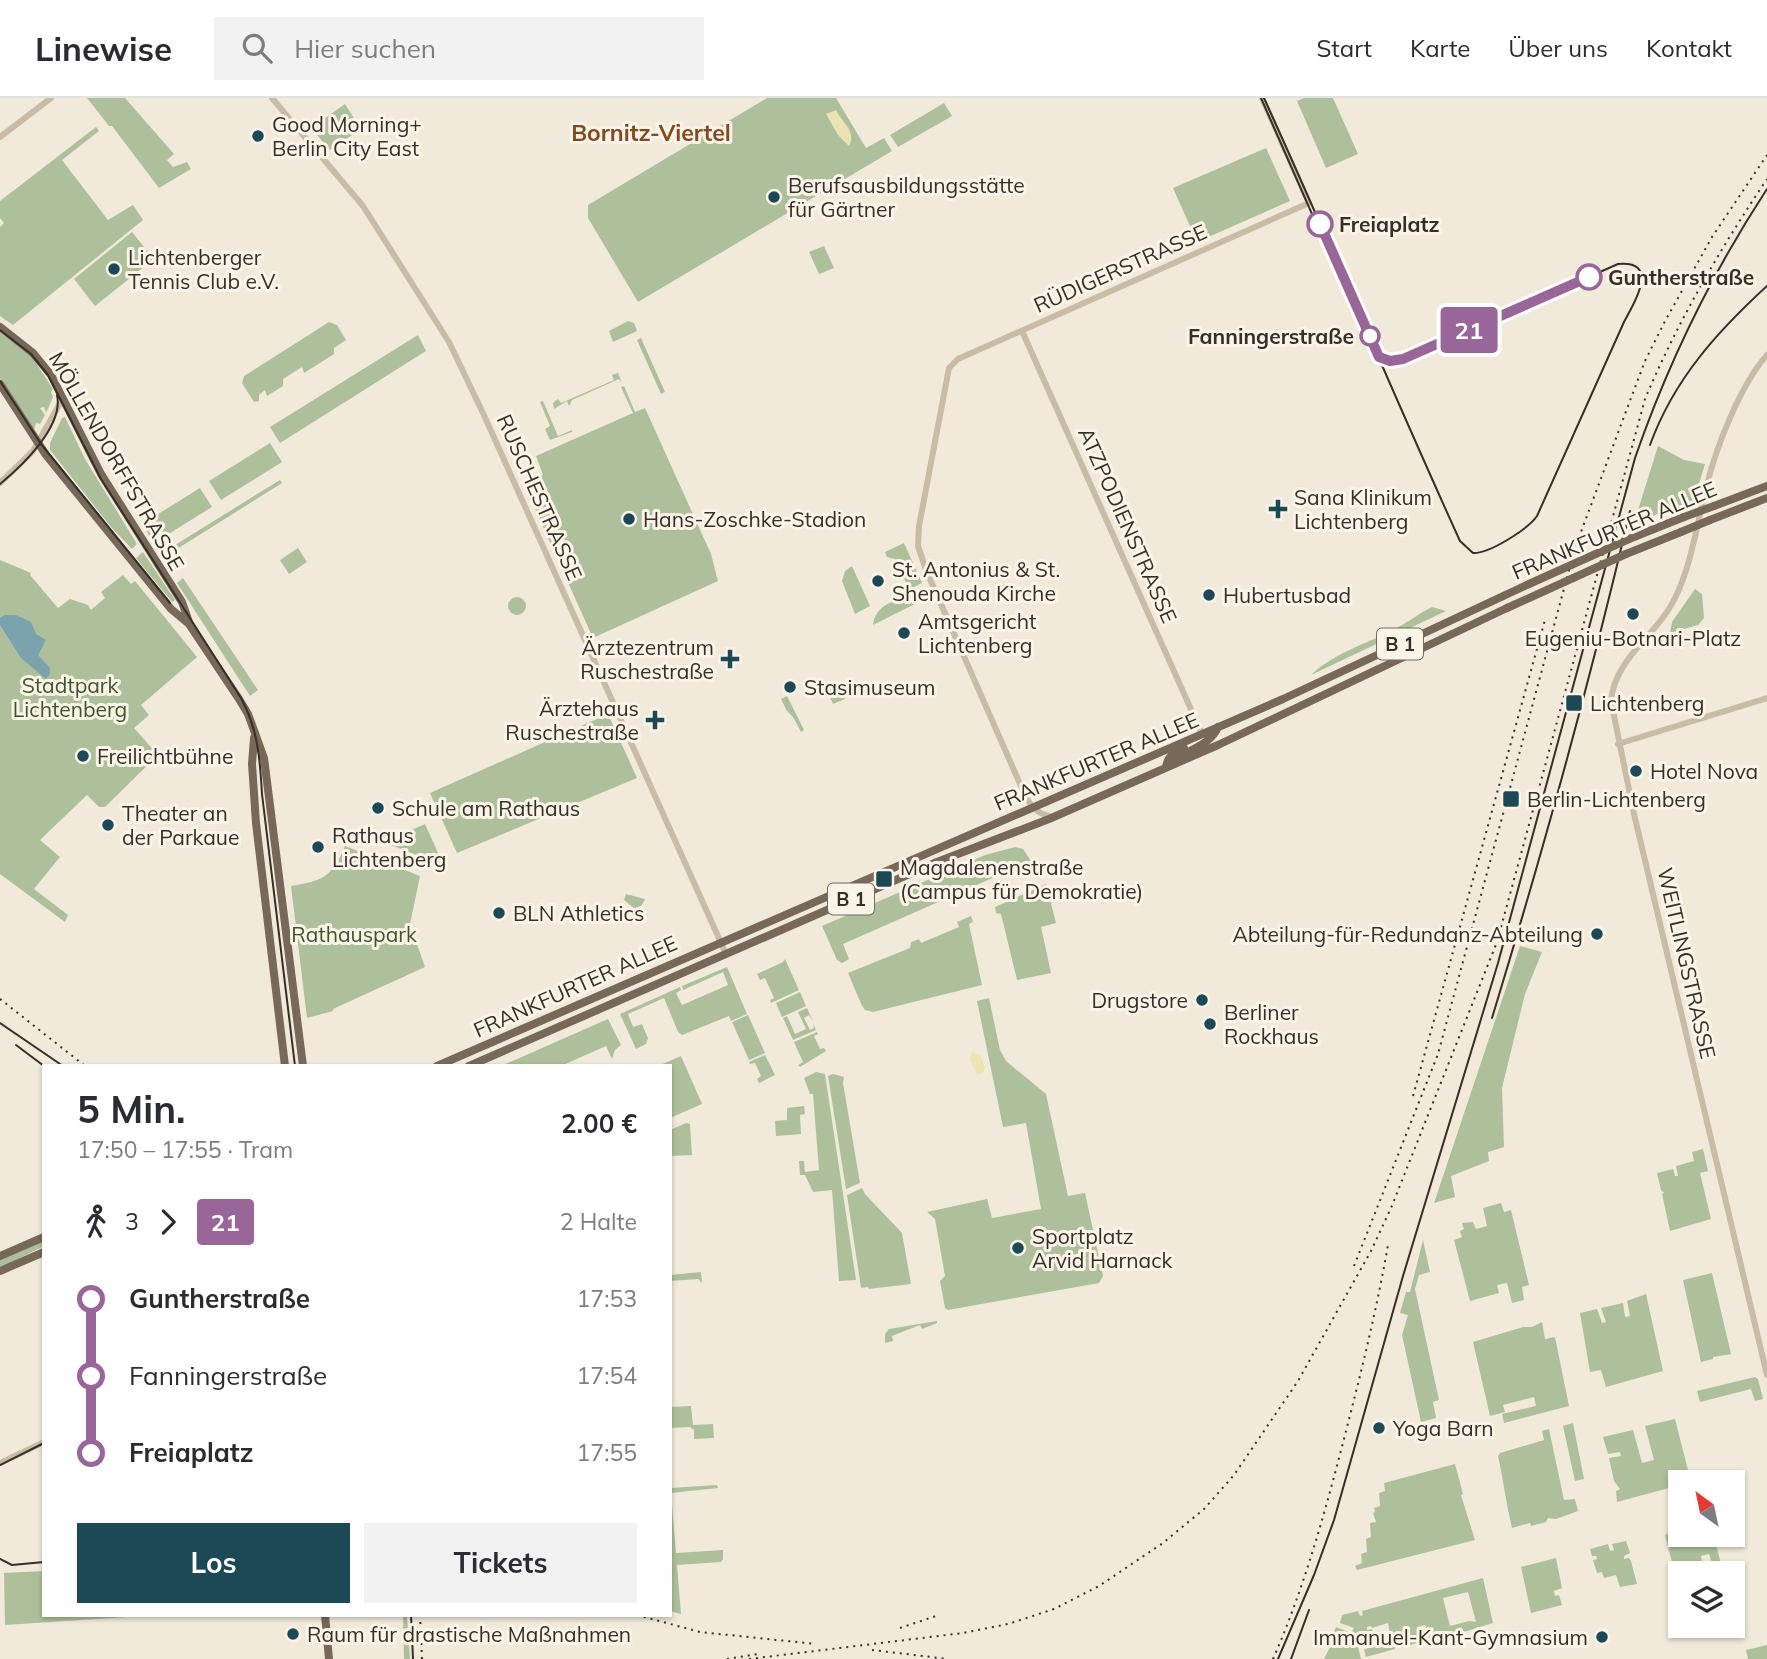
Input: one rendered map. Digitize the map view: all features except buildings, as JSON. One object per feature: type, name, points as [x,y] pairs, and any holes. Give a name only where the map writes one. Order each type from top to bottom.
[{"type":"main road","name":"MÖLLENDORFFSTRASSE","points":[[0,327],[39,359],[63,398],[101,474],[181,603],[189,624],[248,714],[265,766],[303,1064]]},
{"type":"main road","name":"MÖLLENDORFFSTRASSE","points":[[0,384],[38,444],[171,609],[189,624]]},
{"type":"main road","name":"FRANKFURTER ALLEE","points":[[442,1064],[1218,727],[1629,540],[1767,486]]},
{"type":"main road","name":"FRANKFURTER ALLEE","points":[[474,1064],[946,858],[1054,817],[1166,768],[1626,554],[1767,498]]},
{"type":"main road","points":[[1166,768],[1181,754],[1210,740],[1218,727]]},
{"type":"main road","points":[[1166,768],[1172,753],[1198,741],[1202,734]]},
{"type":"main road","name":"MÖLLENDORFFSTRASSE","points":[[255,736],[252,764],[256,823],[285,1064]]},
{"type":"main road","points":[[1150,756],[1166,768]]},
{"type":"main road","points":[[0,1256],[42,1238]]},
{"type":"main road","points":[[0,1271],[42,1253]]},
{"type":"main road","points":[[325,1617],[329,1659]]},
{"type":"street","points":[[0,137],[51,98]]},
{"type":"street","name":"RUSCHESTRASSE","points":[[272,98],[358,198],[449,342],[726,954]]},
{"type":"street","name":"RÜDIGERSTRASSE","points":[[1032,807],[926,570],[918,546],[918,533],[949,368],[958,359],[1309,203],[1262,98]]},
{"type":"street","name":"ATZPODIENSTRASSE","points":[[1022,331],[1202,734]]},
{"type":"street","name":"WEITLINGSTRASSE","points":[[1767,355],[1738,403],[1716,454],[1683,578],[1672,604],[1616,677],[1611,701],[1618,744],[1767,1375]]},
{"type":"street","points":[[0,483],[28,458],[63,398]]},
{"type":"street","points":[[1618,744],[1767,698]]},
{"type":"street","points":[[1032,807],[1041,814],[1054,817]]},
{"type":"street","points":[[0,1463],[42,1443]]},
{"type":"green space","points":[[87,98],[125,98],[174,154],[167,160],[173,167],[187,162],[191,169],[159,188]]},
{"type":"green space","points":[[767,98],[836,98],[866,148],[884,138],[892,151],[638,302],[588,218],[588,205]]},
{"type":"green space","points":[[1304,98],[1333,98],[1358,154],[1326,168],[1297,101]]},
{"type":"green space","points":[[944,103],[952,116],[898,147],[890,135]]},
{"type":"green space","points":[[345,104],[361,129],[330,150],[311,128]]},
{"type":"green space","points":[[96,127],[99,131],[62,160],[108,220],[133,205],[143,220],[13,325],[0,316],[0,227],[4,223],[0,218],[0,201]]},
{"type":"green space","name":"Freiaplatz","points":[[1266,148],[1290,201],[1197,242],[1173,188]]},
{"type":"green space","name":"Lichtenberger Tennis Club e.V.","points":[[132,232],[154,259],[95,306],[74,279]]},
{"type":"green space","points":[[824,246],[834,268],[819,274],[809,252]]},
{"type":"green space","points":[[628,321],[634,323],[637,331],[613,342],[609,331]]},
{"type":"green space","points":[[329,322],[337,325],[346,340],[334,348],[334,354],[304,373],[302,367],[283,379],[283,386],[267,396],[265,390],[259,395],[259,401],[254,402],[242,383],[244,376]]},
{"type":"green space","points":[[0,332],[32,357],[53,389],[53,397],[46,413],[44,407],[40,408],[45,415],[40,424],[36,423],[34,430],[0,378]]},
{"type":"green space","points":[[418,335],[426,351],[280,443],[270,427]]},
{"type":"green space","points":[[641,338],[665,392],[661,394],[637,340]]},
{"type":"green space","points":[[618,373],[622,383],[619,379],[572,400],[569,406],[567,401],[554,409],[553,403],[558,399],[561,403],[614,380],[612,375]]},
{"type":"green space","name":"Hans-Zoschke-Stadion","points":[[624,386],[635,412],[645,408],[711,554],[718,581],[595,637],[592,636],[524,484],[543,475],[536,456],[633,413],[621,387]]},
{"type":"green space","points":[[543,401],[558,436],[572,432],[550,440],[545,429],[550,426],[540,402]]},
{"type":"green space","points":[[65,417],[85,459],[137,544],[132,549],[111,527],[50,450],[50,443]]},
{"type":"green space","points":[[270,443],[282,462],[221,500],[209,481]]},
{"type":"green space","points":[[1658,446],[1684,460],[1705,464],[1694,500],[1634,523]]},
{"type":"green space","points":[[280,480],[282,483],[169,554],[167,550]]},
{"type":"green space","points":[[200,488],[212,507],[154,543],[142,524]]},
{"type":"green space","points":[[904,543],[922,583],[906,591],[904,587],[907,585],[895,559],[887,557],[885,552]]},
{"type":"green space","points":[[298,548],[307,562],[289,574],[280,560]]},
{"type":"green space","points":[[143,552],[175,600],[172,602],[136,558]]},
{"type":"green space","name":"Stadtpark Lichtenberg","points":[[0,560],[31,573],[58,608],[70,599],[88,605],[91,610],[105,598],[101,592],[123,575],[131,584],[135,581],[197,657],[141,705],[149,715],[134,728],[158,755],[105,807],[99,807],[87,795],[40,840],[60,857],[34,889],[68,915],[65,922],[0,874]]},
{"type":"green space","points":[[852,566],[870,606],[855,614],[842,581],[845,571]]},
{"type":"green space","points":[[183,578],[258,690],[250,696],[177,583]]},
{"type":"green space","points":[[1695,589],[1702,594],[1704,618],[1698,625],[1670,633],[1672,622]]},
{"type":"green space","points":[[517,597],[523,600],[526,606],[523,612],[517,615],[511,612],[508,606],[511,600]]},
{"type":"green space","points":[[904,599],[915,604],[873,625],[876,614],[883,607]]},
{"type":"green space","points":[[1432,607],[1446,611],[1311,675],[1340,655],[1393,630]]},
{"type":"green space","points":[[838,683],[845,699],[833,704],[826,689]]},
{"type":"green space","points":[[787,696],[804,730],[801,732],[781,699]]},
{"type":"green space","points":[[608,714],[637,778],[457,853],[430,793]]},
{"type":"green space","points":[[425,824],[444,866],[376,839],[393,829],[398,836]]},
{"type":"green space","name":"Rathauspark","points":[[345,846],[420,876],[410,924],[425,967],[333,1011],[307,1018],[291,886],[325,876],[336,865]]},
{"type":"green space","points":[[1015,847],[1023,849],[1031,861],[843,944],[849,959],[842,963],[837,960],[822,926],[985,855]]},
{"type":"green space","points":[[1046,884],[1056,923],[1041,927],[1051,973],[1017,980],[1001,914],[996,913],[995,907]]},
{"type":"green space","points":[[626,894],[645,899],[642,905],[635,909],[624,900]]},
{"type":"green space","points":[[971,916],[973,922],[969,924],[982,985],[873,1012],[865,1010],[848,973],[910,948],[911,942],[919,939],[921,943],[959,927],[957,922]]},
{"type":"green space","points":[[1520,946],[1542,952],[1525,994],[1502,1088],[1504,1147],[1488,1152],[1489,1161],[1451,1176],[1455,1197],[1434,1203]]},
{"type":"green space","points":[[785,959],[799,990],[771,1003],[770,1000],[774,998],[765,978],[760,980],[757,974]]},
{"type":"green space","points":[[727,967],[747,1014],[731,1021],[729,1016],[682,1035],[678,1032],[664,998],[628,1014],[633,1027],[642,1024],[648,1038],[646,1044],[636,1049],[620,1014],[680,987],[681,990],[676,993],[682,1005],[728,985],[723,972],[683,990],[682,986]]},
{"type":"green space","points":[[800,992],[806,1006],[782,1017],[776,1003]]},
{"type":"green space","name":"Sportplatz Arvid Harnack","points":[[989,998],[1000,1050],[1006,1061],[1046,1094],[1068,1196],[1085,1193],[1103,1276],[1099,1283],[948,1310],[945,1308],[940,1281],[945,1276],[935,1219],[927,1212],[987,1199],[992,1218],[1041,1209],[1026,1123],[1003,1127],[977,1001]]},
{"type":"green space","points":[[807,1008],[813,1021],[809,1015],[804,1018],[810,1030],[814,1028],[813,1023],[816,1030],[793,1040],[783,1018],[787,1016],[795,1034],[806,1029],[798,1012]]},
{"type":"green space","points":[[748,1015],[765,1053],[749,1060],[732,1022]]},
{"type":"green space","points":[[608,1019],[621,1045],[615,1050],[612,1059],[606,1046],[566,1064],[506,1064]]},
{"type":"green space","points":[[817,1032],[814,1036],[820,1049],[824,1048],[826,1051],[800,1067],[798,1065],[803,1062],[794,1042]]},
{"type":"green space","points":[[765,1055],[775,1075],[759,1083],[757,1079],[761,1076],[755,1063],[749,1062]]},
{"type":"green space","points":[[681,1056],[702,1104],[672,1117],[672,1064],[663,1064]]},
{"type":"green space","points":[[816,1072],[825,1074],[856,1280],[839,1281],[832,1190],[813,1192],[805,1175],[800,1175],[799,1161],[804,1161],[805,1172],[819,1170],[813,1094],[810,1094],[804,1078]]},
{"type":"green space","points":[[833,1074],[844,1077],[860,1183],[846,1189],[828,1076]]},
{"type":"green space","points":[[804,1106],[805,1114],[800,1115],[801,1134],[776,1136],[775,1121],[787,1120],[787,1108]]},
{"type":"green space","points":[[690,1124],[692,1155],[672,1156],[672,1129]]},
{"type":"green space","points":[[1703,1149],[1708,1171],[1700,1173],[1711,1219],[1670,1231],[1662,1194],[1664,1193],[1657,1173],[1673,1169],[1675,1176],[1678,1176],[1676,1166],[1694,1161],[1692,1152]]},
{"type":"green space","points":[[862,1188],[902,1233],[911,1284],[861,1288],[847,1195]]},
{"type":"green space","points":[[1501,1203],[1504,1212],[1511,1210],[1529,1285],[1522,1287],[1524,1300],[1512,1303],[1507,1283],[1497,1285],[1499,1293],[1470,1301],[1454,1240],[1462,1237],[1462,1223],[1473,1222],[1476,1229],[1487,1226],[1483,1208]]},
{"type":"green space","points":[[1423,1240],[1430,1272],[1419,1275],[1415,1289],[1439,1400],[1433,1402],[1436,1418],[1421,1422],[1402,1335],[1408,1315],[1400,1313],[1406,1292],[1410,1292]]},
{"type":"green space","points":[[42,1242],[42,1247],[0,1268],[0,1260]]},
{"type":"green space","points":[[701,1272],[702,1283],[698,1279],[672,1281],[672,1275]]},
{"type":"green space","points":[[1712,1273],[1731,1354],[1701,1362],[1683,1280]]},
{"type":"green space","points":[[1646,1294],[1663,1371],[1606,1387],[1601,1370],[1590,1372],[1580,1313],[1597,1309],[1602,1323],[1606,1322],[1601,1308],[1623,1303],[1625,1317],[1630,1316],[1627,1301]]},
{"type":"green space","points":[[937,1321],[922,1329],[920,1325],[892,1336],[893,1341],[885,1343],[885,1334],[889,1329]]},
{"type":"green space","points":[[1542,1322],[1545,1339],[1555,1337],[1569,1406],[1504,1423],[1502,1414],[1536,1406],[1534,1397],[1503,1405],[1505,1412],[1490,1416],[1473,1342]]},
{"type":"green space","points":[[1755,1377],[1758,1379],[1763,1399],[1755,1401],[1751,1389],[1700,1402],[1697,1391]]},
{"type":"green space","points":[[691,1406],[693,1425],[713,1424],[714,1438],[694,1439],[694,1430],[690,1427],[672,1428],[672,1407]]},
{"type":"green space","points":[[1675,1419],[1688,1470],[1668,1470],[1668,1488],[1617,1502],[1616,1491],[1620,1489],[1614,1481],[1609,1458],[1621,1456],[1620,1452],[1608,1454],[1603,1437],[1633,1430],[1642,1463],[1654,1460],[1645,1426]]},
{"type":"green space","points":[[1573,1423],[1584,1479],[1575,1481],[1563,1426]]},
{"type":"green space","points":[[1549,1429],[1564,1500],[1575,1499],[1578,1511],[1556,1519],[1548,1518],[1546,1522],[1531,1526],[1530,1523],[1512,1528],[1498,1456],[1500,1453],[1544,1440],[1542,1431]]},
{"type":"green space","points":[[1455,1464],[1475,1540],[1357,1570],[1355,1566],[1362,1563],[1361,1554],[1367,1552],[1366,1539],[1371,1537],[1370,1523],[1376,1522],[1374,1508],[1380,1506],[1379,1493],[1385,1491],[1384,1483]]},
{"type":"green space","points":[[717,1485],[718,1488],[672,1493],[672,1488]]},
{"type":"green space","points":[[672,1505],[676,1553],[723,1550],[721,1562],[677,1565],[681,1614],[672,1612]]},
{"type":"green space","points":[[1626,1541],[1630,1553],[1624,1556],[1624,1559],[1629,1558],[1631,1561],[1637,1584],[1620,1587],[1616,1575],[1604,1578],[1602,1572],[1597,1573],[1593,1560],[1597,1559],[1592,1556],[1590,1549],[1608,1544],[1610,1551],[1614,1550],[1612,1544]]},
{"type":"green space","points":[[1668,1547],[1717,1547],[1720,1561],[1711,1561],[1709,1554],[1701,1556],[1702,1561],[1672,1561]]},
{"type":"green space","points":[[1556,1558],[1562,1588],[1554,1591],[1555,1596],[1559,1595],[1562,1605],[1531,1613],[1521,1567]]},
{"type":"green space","points":[[42,1571],[42,1617],[128,1617],[5,1625],[4,1573]]},
{"type":"green space","points":[[1483,1578],[1493,1623],[1430,1642],[1425,1625],[1417,1627],[1424,1641],[1400,1648],[1399,1632],[1391,1634],[1395,1649],[1366,1657],[1364,1650],[1368,1648],[1365,1641],[1357,1643],[1361,1659],[1324,1659],[1336,1627],[1351,1633],[1354,1628],[1340,1623],[1342,1615],[1358,1611],[1360,1616],[1363,1615],[1362,1611]],"holes":[[[1468,1592],[1476,1622],[1450,1626],[1443,1598]],[[1388,1623],[1390,1635],[1375,1639],[1372,1629],[1367,1630],[1367,1627]]]},
{"type":"green space","points":[[403,1617],[407,1617],[410,1659],[404,1659]]},
{"type":"green space","points":[[1767,1645],[1767,1659],[1748,1659],[1746,1650]]},
{"type":"sand","points":[[836,110],[850,131],[849,146],[838,135],[826,114]]},
{"type":"sand","points":[[972,1052],[980,1055],[985,1068],[982,1074],[977,1074],[970,1059]]},
{"type":"water","points":[[16,615],[31,622],[36,634],[46,640],[38,655],[50,668],[46,679],[21,658],[0,625],[0,618]]},
{"type":"tram line","points":[[1261,98],[1370,346],[1376,354],[1380,357],[1384,359],[1403,359],[1618,264],[1639,269],[1642,276],[1638,295],[1537,516],[1508,540],[1473,553],[1460,541],[1386,375],[1362,320],[1338,264],[1264,98]]},
{"type":"tram line","points":[[1278,1659],[1334,1520],[1403,1276],[1498,963],[1635,458],[1693,319],[1728,253],[1767,189]]},
{"type":"tram line","name":"21","points":[[1320,224],[1379,357],[1388,361],[1403,359],[1589,277]]},
{"type":"tram line","points":[[1650,445],[1684,378],[1714,339],[1767,286]]},
{"type":"tram line","points":[[0,330],[31,354],[48,375],[101,479],[247,710],[259,756],[295,1064]]},
{"type":"tram line","points":[[0,381],[41,444],[170,603]]},
{"type":"tram line","points":[[0,484],[30,456],[48,432],[57,407],[57,395]]},
{"type":"tram line","points":[[1492,1018],[1565,766],[1630,511]]},
{"type":"tram line","points":[[0,1023],[60,1064]]},
{"type":"tram line","points":[[16,1045],[42,1064]]},
{"type":"tram line","points":[[0,1465],[42,1444]]},
{"type":"tram line","points":[[0,1559],[12,1565],[42,1562]]},
{"type":"tram line","points":[[1291,1659],[1309,1610]]},
{"type":"tram line","points":[[411,1617],[413,1659]]},
{"type":"railway","points":[[1354,1266],[1438,1054],[1575,548],[1645,361],[1712,237],[1767,155]]},
{"type":"railway","points":[[749,1659],[963,1633],[1008,1624],[1054,1609],[1099,1586],[1163,1543],[1204,1509],[1234,1475],[1298,1381],[1371,1251],[1391,1208],[1497,942],[1645,399],[1701,286],[1767,179]]},
{"type":"railway","points":[[1413,1096],[1545,620]]},
{"type":"railway","points":[[0,999],[82,1064]]},
{"type":"railway","points":[[1273,1659],[1305,1575],[1331,1489],[1369,1338],[1388,1245]]},
{"type":"railway","points":[[900,1628],[939,1615]]},
{"type":"railway","points":[[420,1617],[422,1659]]},
{"type":"railway","points":[[644,1617],[700,1632],[816,1644]]},
{"type":"railway","points":[[872,1650],[948,1659]]},
{"type":"railway","points":[[727,1659],[758,1654]]},
{"type":"place","name":"Good Morning+ Berlin City East","points":[[258,136]]},
{"type":"place","name":"Berufsausbildungsstätte für Gärtner","points":[[774,197]]},
{"type":"place","name":"Freiaplatz","points":[[1320,224]]},
{"type":"place","name":"Lichtenberger Tennis Club e.V.","points":[[114,269]]},
{"type":"place","name":"Guntherstraße","points":[[1589,277]]},
{"type":"place","name":"Fanningerstraße","points":[[1370,336]]},
{"type":"place","name":"Sana Klinikum Lichtenberg","points":[[1278,509]]},
{"type":"place","name":"Hans-Zoschke-Stadion","points":[[629,519]]},
{"type":"place","name":"St. Antonius & St. Shenouda Kirche","points":[[878,581]]},
{"type":"place","name":"Hubertusbad","points":[[1209,595]]},
{"type":"place","name":"Eugeniu-Botnari-Platz","points":[[1633,614]]},
{"type":"place","name":"Amtsgericht Lichtenberg","points":[[904,633]]},
{"type":"place","name":"Ärztezentrum Ruschestraße","points":[[730,659]]},
{"type":"place","name":"Stasimuseum","points":[[790,687]]},
{"type":"place","name":"Lichtenberg","points":[[1574,703]]},
{"type":"place","name":"Ärztehaus Ruschestraße","points":[[655,720]]},
{"type":"place","name":"Freilichtbühne","points":[[83,756]]},
{"type":"place","name":"Hotel Nova","points":[[1636,771]]},
{"type":"place","name":"Berlin-Lichtenberg","points":[[1511,799]]},
{"type":"place","name":"Schule am Rathaus","points":[[378,808]]},
{"type":"place","name":"Theater an der Parkaue","points":[[108,825]]},
{"type":"place","name":"Rathaus Lichtenberg","points":[[318,847]]},
{"type":"place","name":"Magdalenenstraße (Campus für Demokratie)","points":[[884,879]]},
{"type":"place","name":"BLN Athletics","points":[[499,913]]},
{"type":"place","name":"Abteilung-für-Redundanz-Abteilung","points":[[1597,934]]},
{"type":"place","name":"Drugstore","points":[[1202,1000]]},
{"type":"place","name":"Berliner Rockhaus","points":[[1210,1024]]},
{"type":"place","name":"Sportplatz Arvid Harnack","points":[[1018,1248]]},
{"type":"place","name":"Yoga Barn","points":[[1379,1428]]},
{"type":"place","name":"Raum für drastische Maßnahmen","points":[[293,1634]]},
{"type":"place","name":"Immanuel-Kant-Gymnasium","points":[[1602,1637]]},
{"type":"district","name":"Bornitz-Viertel","points":[[651,132]]}]
